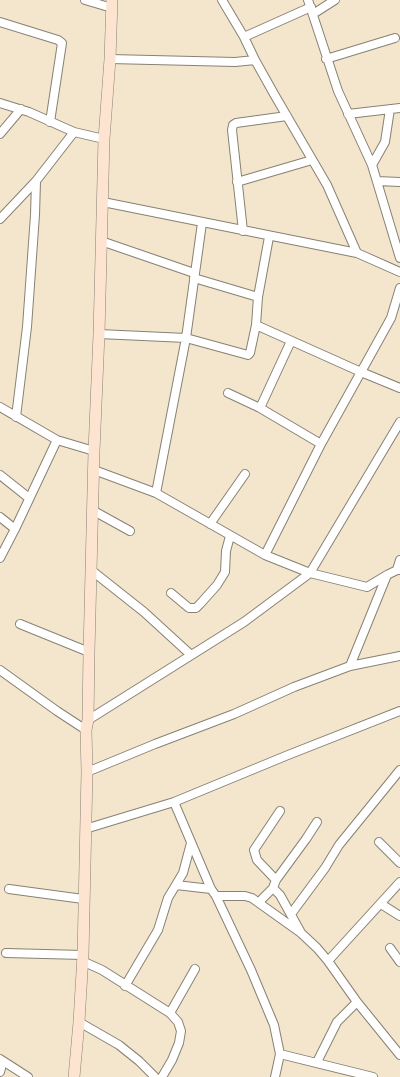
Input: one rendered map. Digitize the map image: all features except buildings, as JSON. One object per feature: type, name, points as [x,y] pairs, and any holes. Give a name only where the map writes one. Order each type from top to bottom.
[{"type":"street","points":[[74,1077],[79,1022],[82,958],[92,510],[99,334],[104,139],[110,60],[112,4],[85,0]]},
{"type":"street","points":[[222,0],[327,185],[357,253]]},
{"type":"street","points":[[244,37],[310,7],[335,0]]},
{"type":"street","points":[[310,7],[326,59],[338,91],[372,165],[400,258]]},
{"type":"street","points":[[0,22],[58,40],[62,43],[50,122]]},
{"type":"street","points":[[326,59],[395,38]]},
{"type":"street","points":[[110,60],[235,62],[255,60]]},
{"type":"street","points":[[0,103],[21,109],[74,132],[104,139]]},
{"type":"street","points":[[348,114],[400,108]]},
{"type":"street","points":[[0,134],[21,109]]},
{"type":"street","points":[[372,165],[385,142],[390,109]]},
{"type":"street","points":[[243,231],[232,130],[233,125],[236,123],[287,116]]},
{"type":"street","points":[[0,219],[36,181],[74,132]]},
{"type":"street","points":[[237,182],[312,160]]},
{"type":"street","points":[[16,417],[27,327],[36,181]]},
{"type":"street","points":[[377,181],[400,182]]},
{"type":"street","points":[[103,202],[269,237],[357,253],[400,272]]},
{"type":"street","points":[[156,493],[186,338],[202,223]]},
{"type":"street","points":[[99,334],[186,338],[248,355],[250,353],[256,325],[258,297],[269,237]]},
{"type":"street","points":[[101,241],[194,276],[258,297]]},
{"type":"street","points":[[265,555],[321,444],[391,318],[400,288]]},
{"type":"street","points":[[256,325],[400,388]]},
{"type":"street","points":[[260,408],[291,340]]},
{"type":"street","points":[[228,393],[260,408],[321,444]]},
{"type":"street","points":[[0,406],[16,417],[57,440],[94,451]]},
{"type":"street","points":[[87,725],[191,655],[244,622],[310,572],[400,422]]},
{"type":"street","points":[[0,558],[57,440]]},
{"type":"street","points":[[94,470],[156,493],[265,555],[310,572],[367,587],[399,570],[400,560]]},
{"type":"street","points":[[210,524],[245,474]]},
{"type":"street","points":[[0,475],[29,498]]},
{"type":"street","points":[[92,510],[130,531]]},
{"type":"street","points":[[0,517],[15,529]]},
{"type":"street","points":[[171,593],[189,608],[196,608],[217,585],[225,572],[226,551],[230,536]]},
{"type":"street","points":[[91,570],[144,612],[191,655]]},
{"type":"street","points":[[350,666],[387,576]]},
{"type":"street","points":[[20,624],[88,652]]},
{"type":"street","points":[[87,772],[350,666],[400,656]]},
{"type":"street","points":[[0,670],[57,711],[87,725]]},
{"type":"street","points":[[85,829],[174,802],[288,754],[400,711]]},
{"type":"street","points":[[291,914],[325,868],[339,845],[399,773]]},
{"type":"street","points":[[174,802],[211,889],[216,896],[251,970],[274,1025],[280,1054],[275,1077]]},
{"type":"street","points":[[280,811],[254,850],[257,860],[274,884],[301,933]]},
{"type":"street","points":[[260,903],[317,822]]},
{"type":"street","points":[[379,842],[400,863]]},
{"type":"street","points":[[125,986],[158,930],[168,898],[183,873],[191,844]]},
{"type":"street","points":[[328,962],[400,882]]},
{"type":"street","points":[[176,885],[211,889]]},
{"type":"street","points":[[9,888],[83,898]]},
{"type":"street","points":[[216,896],[245,896],[260,903],[301,933],[317,948],[357,1002],[400,1055]]},
{"type":"street","points":[[381,904],[400,916]]},
{"type":"street","points":[[390,948],[400,962]]},
{"type":"street","points":[[6,953],[82,958],[170,1013],[178,1022],[181,1032],[172,1060],[161,1077],[119,1045],[79,1022]]},
{"type":"street","points":[[170,1013],[195,969]]},
{"type":"street","points":[[317,1062],[337,1022],[357,1002]]},
{"type":"street","points":[[280,1054],[373,1077]]},
{"type":"street","points":[[0,1072],[2,1060],[28,1077]]}]
